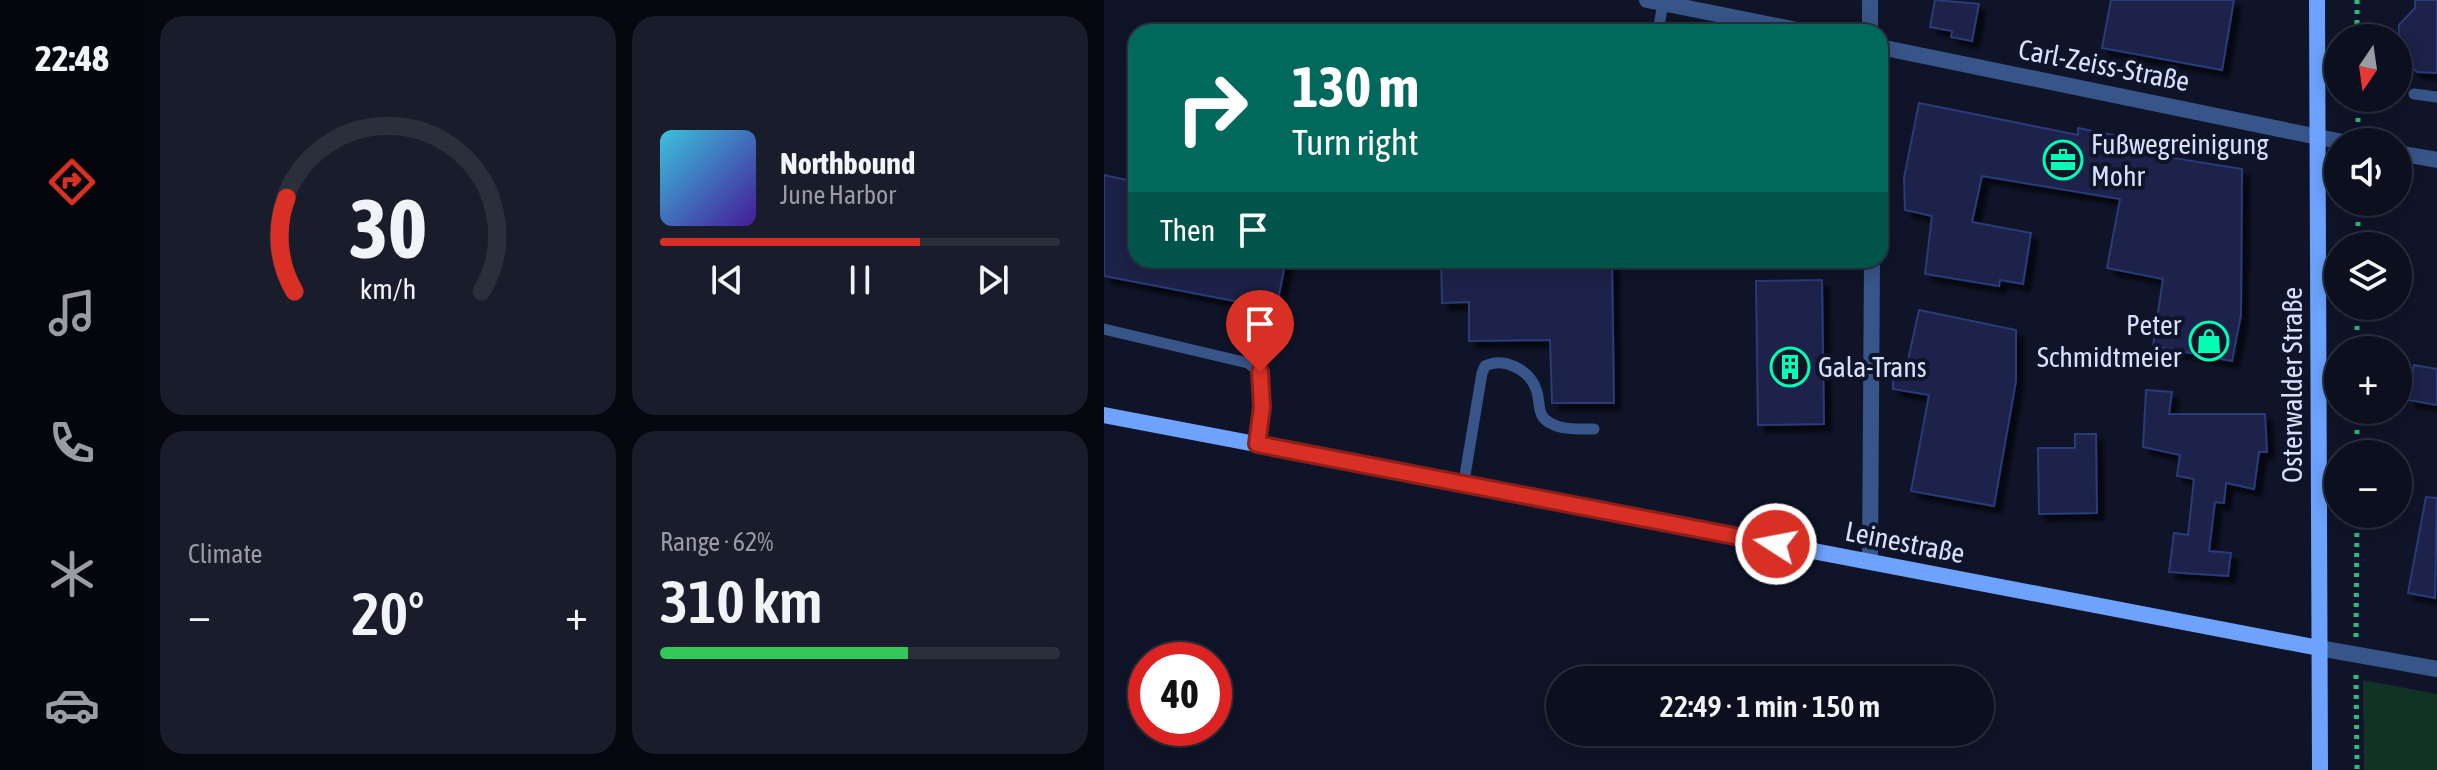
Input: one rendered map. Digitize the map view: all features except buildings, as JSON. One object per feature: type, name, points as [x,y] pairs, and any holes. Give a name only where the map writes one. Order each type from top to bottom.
[{"type":"street","points":[[1870,0],[1870,24]]},
{"type":"street","name":"Osterwalder Straße","points":[[2317,0],[2320,770]]},
{"type":"street","points":[[1655,2],[1766,24]]},
{"type":"street","name":"Carl-Zeiss-Straße","points":[[1888,49],[2324,137]]},
{"type":"street","points":[[2412,156],[2437,160]]},
{"type":"street","points":[[1870,562],[1872,268]]},
{"type":"street","name":"Leinestraße","points":[[1104,415],[1464,481],[2319,648]]},
{"type":"street","points":[[2319,648],[2437,669]]},
{"type":"lane","points":[[1655,2],[1657,24]]},
{"type":"lane","points":[[2414,94],[2437,97]]},
{"type":"lane","points":[[1104,329],[1248,363],[1260,372],[1262,407],[1257,444]]},
{"type":"lane","points":[[1464,481],[1482,373],[1485,366],[1493,362],[1504,362],[1527,374],[1536,388],[1540,414],[1548,423],[1594,429]]},
{"type":"path","points":[[2357,0],[2357,24]]},
{"type":"green space","points":[[2363,680],[2437,694],[2437,770],[2364,770]]},
{"type":"place","name":"Fußwegreinigung Mohr","points":[[2063,160]]},
{"type":"place","name":"Peter Schmidtmeier","points":[[2209,341]]},
{"type":"place","name":"Gala-Trans","points":[[1790,367]]},
{"type":"route","points":[[1260,372],[1262,407],[1257,444],[1464,481],[1776,544]]}]
